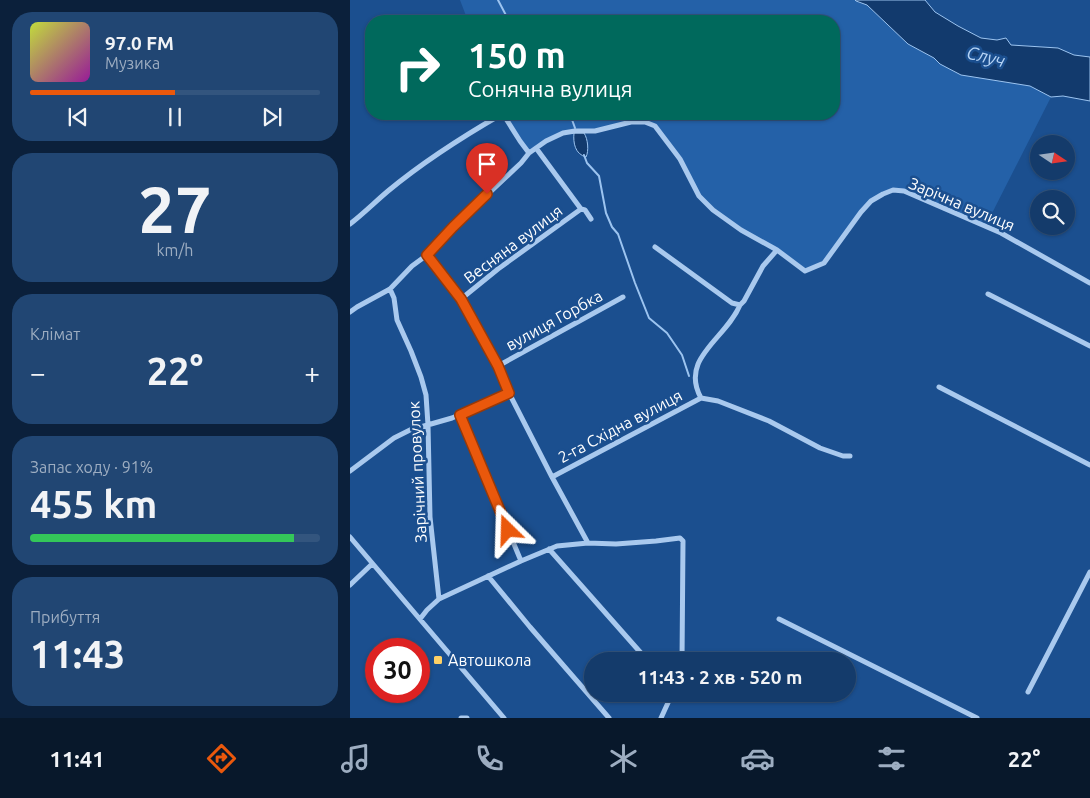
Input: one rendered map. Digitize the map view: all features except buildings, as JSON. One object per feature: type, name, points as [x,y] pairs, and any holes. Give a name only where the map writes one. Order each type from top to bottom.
[{"type":"street","points":[[350,224],[429,161],[466,135],[492,120]]},
{"type":"street","points":[[506,120],[529,153]]},
{"type":"street","name":"Зарічна вулиця","points":[[350,312],[357,306],[390,289],[522,163],[529,153],[546,140],[563,133],[575,131],[595,132],[631,122],[645,122],[655,126],[680,159],[699,196],[713,210],[742,230],[777,250],[805,271],[824,263],[871,202],[882,194],[893,190],[904,191],[1001,233],[1090,283]]},
{"type":"street","name":"Весняна вулиця","points":[[536,148],[581,209],[585,210],[591,219]]},
{"type":"street","name":"Весняна вулиця","points":[[461,299],[498,269],[581,209]]},
{"type":"street","points":[[655,247],[732,303],[740,306]]},
{"type":"street","name":"2-га Східна вулиця","points":[[700,398],[696,390],[694,378],[696,368],[702,356],[731,322],[763,266],[777,250]]},
{"type":"street","points":[[427,255],[461,299],[498,366],[509,393],[588,543]]},
{"type":"street","name":"Зарічний провулок","points":[[390,289],[394,298],[397,320],[411,351],[426,395],[430,517],[439,599]]},
{"type":"street","points":[[988,294],[1090,346]]},
{"type":"street","name":"вулиця Горбка","points":[[498,366],[623,297]]},
{"type":"street","points":[[939,387],[1090,465]]},
{"type":"street","points":[[350,471],[394,438],[410,430],[460,415],[509,393]]},
{"type":"street","name":"2-га Східна вулиця","points":[[552,477],[700,398],[718,401],[769,421],[820,448],[842,456],[850,456]]},
{"type":"street","points":[[460,415],[521,561]]},
{"type":"street","points":[[350,537],[504,718]]},
{"type":"street","points":[[420,619],[439,599],[549,549],[568,544],[616,544],[680,538],[683,541],[682,652]]},
{"type":"street","points":[[549,549],[640,652]]},
{"type":"street","points":[[350,585],[372,564]]},
{"type":"street","points":[[1028,692],[1090,572]]},
{"type":"street","points":[[488,576],[609,718]]},
{"type":"street","points":[[779,619],[977,718]]},
{"type":"street","points":[[661,718],[668,702]]},
{"type":"street","points":[[461,718],[467,718]]},
{"type":"shaded area","points":[[460,0],[855,0],[867,5],[908,44],[934,58],[940,64],[997,80],[1030,86],[1051,97],[1030,135],[985,227],[904,191],[893,190],[871,201],[824,263],[805,271],[741,230],[699,196],[680,159],[655,126],[631,122],[595,131],[563,133],[529,153],[507,120],[840,120],[840,15],[466,15]]},
{"type":"water","name":"Случ","points":[[855,0],[925,0],[935,12],[981,38],[997,40],[1006,38],[1011,45],[1058,48],[1074,55],[1090,57],[1090,101],[1063,96],[1051,97],[1030,86],[961,75],[908,44],[867,5]]},
{"type":"water","points":[[574,133],[584,133],[588,148],[586,157],[577,151]]},
{"type":"waterway","points":[[498,0],[506,15]]},
{"type":"waterway","points":[[572,120],[575,128]]},
{"type":"waterway","points":[[584,155],[587,163],[599,176],[606,213],[612,227],[618,234],[649,318],[667,333],[682,355],[689,376]]},
{"type":"place","name":"Автошкола","points":[[438,660]]},
{"type":"route","points":[[487,194],[427,255],[461,299],[498,366],[509,393],[460,415],[508,530]]}]
